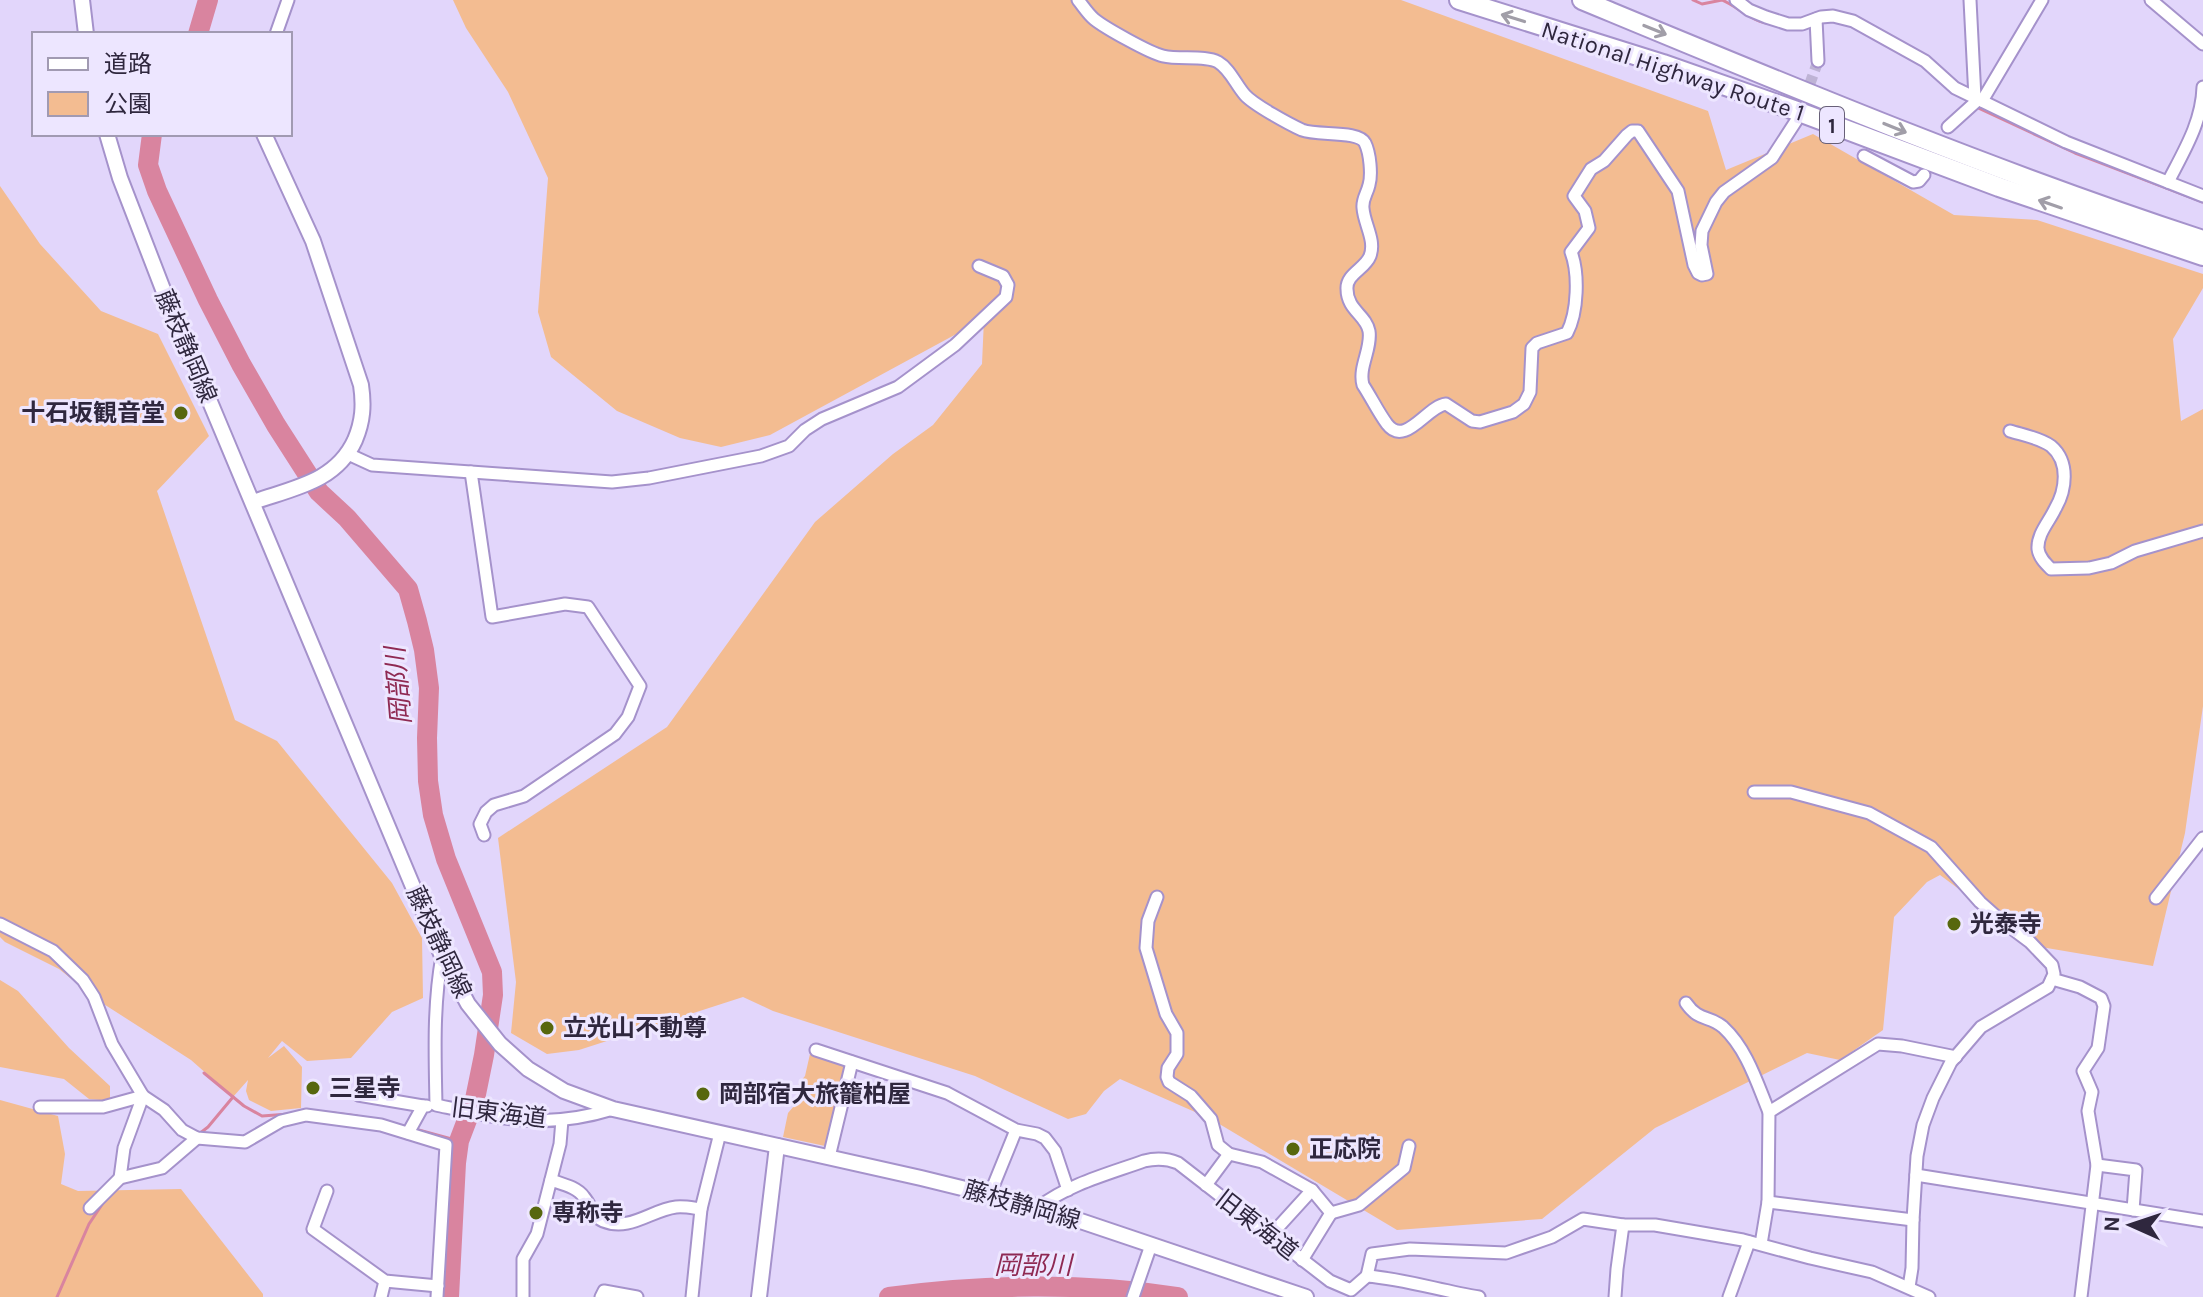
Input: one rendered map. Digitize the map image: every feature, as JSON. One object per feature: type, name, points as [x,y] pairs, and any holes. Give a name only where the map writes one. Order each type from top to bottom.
[{"type":"highway","name":"National Highway Route 1","points":[[1459,0],[1677,69],[1999,187],[2203,256]]},
{"type":"highway","name":"National Highway Route 1","points":[[1582,0],[1946,148],[2111,210],[2203,240]]},
{"type":"main road","points":[[82,0],[86,32]]},
{"type":"main road","name":"藤枝静岡線","points":[[108,136],[149,255],[442,956],[475,1015],[500,1044],[546,1081],[613,1109],[1039,1207],[1306,1297]]},
{"type":"main road","points":[[253,502],[325,476],[348,454],[363,412],[361,385],[313,241],[265,136]]},
{"type":"main road","points":[[757,1295],[777,1146]]},
{"type":"street","points":[[277,32],[288,0]]},
{"type":"street","points":[[1078,0],[1093,19],[1151,52],[1179,58],[1211,59],[1220,63],[1251,101],[1301,129],[1359,136],[1365,142],[1371,182],[1363,201],[1363,212],[1373,245],[1367,262],[1348,280],[1346,288],[1353,310],[1365,321],[1369,330],[1361,378],[1363,385],[1387,425],[1401,432],[1410,429],[1438,405],[1446,404],[1472,421],[1480,422],[1513,412],[1524,404],[1532,381],[1532,348],[1537,343],[1567,333],[1572,322],[1577,268],[1571,252],[1589,228],[1585,211],[1574,196],[1591,169],[1604,161],[1632,131],[1638,131],[1678,191],[1694,265],[1702,275],[1707,274],[1701,245],[1702,231],[1716,202],[1724,192],[1772,158],[1796,121]]},
{"type":"street","points":[[1736,0],[1766,17],[1788,24],[1802,24],[1833,16],[1853,21],[1925,61],[1955,88],[2066,142],[2203,196]]},
{"type":"street","points":[[1970,0],[1979,99]]},
{"type":"street","points":[[1948,127],[1979,99],[2042,0]]},
{"type":"street","points":[[2151,0],[2203,44]]},
{"type":"street","points":[[1816,19],[1818,61]]},
{"type":"street","points":[[2168,182],[2197,124],[2203,87]]},
{"type":"street","points":[[1864,156],[1913,182],[1924,175]]},
{"type":"street","points":[[348,454],[372,465],[612,482],[649,478],[761,456],[789,446],[822,419],[898,387],[955,345],[1006,297],[1008,285],[1003,276],[979,266]]},
{"type":"street","points":[[2010,431],[2049,445],[2059,455],[2065,471],[2057,507],[2040,536],[2038,550],[2051,569],[2089,568],[2111,563],[2135,551],[2203,531]]},
{"type":"street","points":[[471,472],[492,617],[565,604],[588,607],[640,686],[628,717],[615,734],[524,796],[494,805],[480,824],[484,835]]},
{"type":"street","points":[[1754,792],[1791,792],[1869,813],[1931,847],[1980,902],[2045,955],[2052,965],[2052,979],[2048,987],[1981,1027],[1951,1062],[1933,1098],[1923,1125],[1917,1156],[1909,1287]]},
{"type":"street","points":[[2156,898],[2203,838]]},
{"type":"street","points":[[1157,897],[1148,921],[1146,948],[1166,1014],[1177,1033],[1177,1054],[1168,1068],[1169,1082],[1191,1096],[1211,1119],[1218,1145],[1229,1154],[1262,1162],[1312,1190],[1331,1213]]},
{"type":"street","points":[[0,924],[53,951],[83,980],[94,997],[112,1044],[143,1096],[164,1110],[179,1128],[197,1138],[245,1142],[281,1121],[306,1115],[381,1125],[446,1145],[438,1292],[385,1281],[313,1229],[327,1191]]},
{"type":"street","name":"旧東海道","points":[[442,956],[436,999],[436,1105],[527,1122],[562,1120],[613,1109]]},
{"type":"street","points":[[2052,979],[2080,987],[2101,998],[2104,1006],[2098,1048],[2083,1071],[2092,1092],[2088,1111],[2097,1165],[2081,1297]]},
{"type":"street","points":[[1686,1003],[1693,1014],[1721,1025],[1734,1040],[1750,1065],[1769,1112],[1768,1202],[1755,1243],[1729,1297]]},
{"type":"street","points":[[1769,1112],[1878,1044],[1956,1057]]},
{"type":"street","points":[[816,1050],[947,1093],[1016,1130],[1037,1134],[1055,1151],[1068,1190]]},
{"type":"street","points":[[829,1157],[852,1062]]},
{"type":"street","points":[[358,1095],[423,1106],[436,1105]]},
{"type":"street","points":[[40,1107],[103,1107],[143,1096]]},
{"type":"street","points":[[120,1178],[124,1148],[143,1096]]},
{"type":"street","points":[[408,1133],[423,1106]]},
{"type":"street","points":[[523,1297],[523,1259],[537,1234],[560,1144],[562,1120]]},
{"type":"street","points":[[990,1194],[1016,1130]]},
{"type":"street","points":[[692,1297],[701,1209],[720,1133]]},
{"type":"street","points":[[90,1208],[120,1178],[162,1168],[197,1138]]},
{"type":"street","points":[[1302,1260],[1331,1213],[1359,1205],[1404,1168],[1409,1146]]},
{"type":"street","points":[[1206,1185],[1229,1154]]},
{"type":"street","name":"旧東海道","points":[[1039,1207],[1068,1190],[1154,1159],[1170,1159],[1330,1281],[1352,1294],[1367,1276],[1372,1254],[1410,1249],[1506,1253],[1552,1237],[1583,1219],[1623,1225]]},
{"type":"street","points":[[2097,1165],[2136,1170],[2133,1210]]},
{"type":"street","points":[[1916,1175],[2203,1221]]},
{"type":"street","points":[[551,1180],[584,1196],[598,1218],[605,1222],[631,1223],[673,1207],[701,1209]]},
{"type":"street","points":[[1271,1235],[1312,1190]]},
{"type":"street","points":[[1768,1202],[1913,1220]]},
{"type":"street","points":[[1615,1297],[1623,1225],[1655,1225],[1755,1243],[1872,1272],[1929,1297]]},
{"type":"street","points":[[1133,1297],[1151,1245]]},
{"type":"street","points":[[1367,1276],[1397,1278],[1479,1297]]},
{"type":"street","points":[[381,1297],[385,1281]]},
{"type":"street","points":[[601,1297],[604,1291],[637,1297]]},
{"type":"green space","points":[[453,0],[1401,0],[1708,111],[1726,170],[1813,134],[1954,215],[2037,220],[2203,274],[2203,288],[2173,339],[2181,421],[2203,409],[2203,706],[2185,833],[2153,966],[2035,946],[1940,875],[1927,882],[1894,917],[1883,1030],[1840,1060],[1807,1053],[1655,1128],[1542,1219],[1397,1230],[1211,1119],[1120,1079],[1104,1091],[1086,1114],[1068,1119],[975,1076],[773,1011],[743,997],[579,1050],[547,1054],[511,1033],[516,982],[498,838],[667,727],[815,522],[893,454],[933,425],[982,364],[984,319],[770,435],[721,447],[680,438],[617,411],[551,357],[538,312],[548,178],[508,92],[466,28]]},
{"type":"green space","points":[[0,186],[40,244],[101,311],[158,334],[209,436],[157,491],[235,720],[277,741],[392,883],[422,938],[423,998],[392,1012],[351,1058],[307,1061],[282,1041],[268,1058],[284,1046],[302,1067],[301,1108],[271,1111],[249,1100],[246,1091],[248,1080],[233,1097],[191,1060],[99,1001],[59,969],[0,937]]},
{"type":"green space","points":[[0,980],[18,991],[69,1048],[110,1086],[110,1101],[89,1099],[64,1079],[0,1067]]},
{"type":"green space","points":[[810,1054],[846,1063],[825,1146],[783,1137],[788,1113],[794,1106]]},
{"type":"green space","points":[[0,1100],[58,1116],[65,1154],[61,1184],[78,1191],[181,1189],[263,1297],[0,1297]]},
{"type":"waterway","name":"岡部川","points":[[199,32],[208,0]]},
{"type":"waterway","points":[[1693,0],[1702,4],[1722,0],[1753,18],[1773,24]]},
{"type":"waterway","points":[[1976,107],[2075,153],[2203,202]]},
{"type":"waterway","name":"岡部川","points":[[152,136],[148,165],[157,191],[241,364],[319,492],[347,518],[408,589],[417,621],[429,688],[428,781],[433,815],[446,859],[492,972],[493,995],[484,1055],[475,1099],[459,1141],[456,1163],[449,1297]]},
{"type":"waterway","points":[[204,1073],[244,1106],[262,1116],[289,1114]]},
{"type":"waterway","points":[[199,1134],[233,1097]]},
{"type":"waterway","points":[[333,1113],[357,1116]]},
{"type":"waterway","points":[[415,1129],[459,1141]]},
{"type":"waterway","points":[[57,1297],[89,1224],[105,1200]]},
{"type":"waterway","name":"岡部川","points":[[889,1297],[960,1289],[1034,1286],[1107,1289],[1178,1297]]},
{"type":"tunnel","points":[[1798,117],[1818,61]]},
{"type":"place","name":"十石坂観音堂","points":[[181,413]]},
{"type":"place","name":"光泰寺","points":[[1954,924]]},
{"type":"place","name":"立光山不動尊","points":[[547,1028]]},
{"type":"place","name":"三星寺","points":[[313,1088]]},
{"type":"place","name":"岡部宿大旅籠柏屋","points":[[703,1094]]},
{"type":"place","name":"正応院","points":[[1293,1149]]},
{"type":"place","name":"専称寺","points":[[536,1213]]}]
